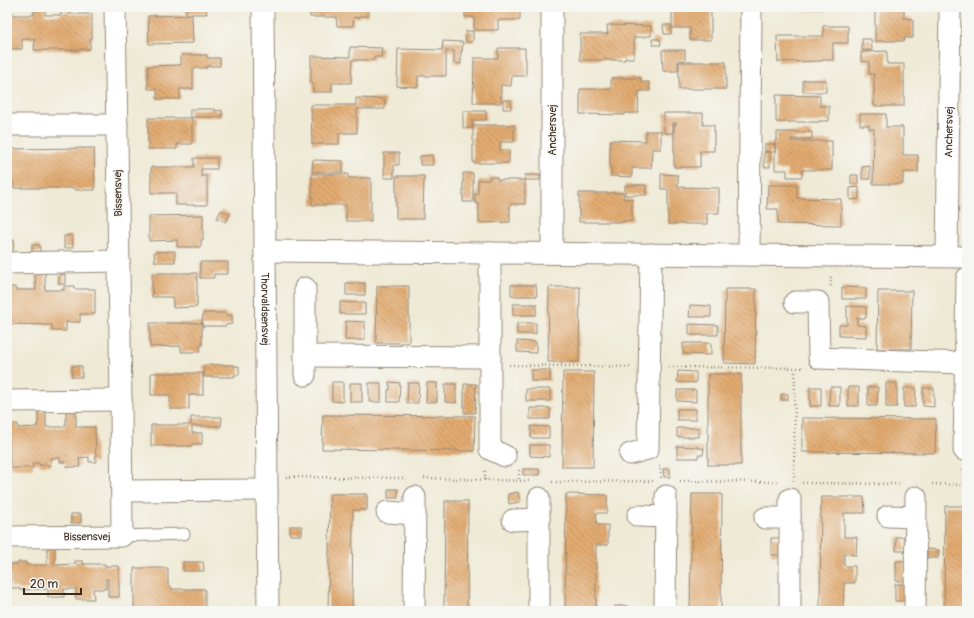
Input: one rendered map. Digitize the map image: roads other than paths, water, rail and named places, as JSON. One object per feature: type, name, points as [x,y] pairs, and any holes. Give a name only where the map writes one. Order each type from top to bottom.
[{"type":"street","name":"Bissensvej","points":[[7,537],[122,536],[115,7]]},
{"type":"street","name":"Thorvaldsensvej","points":[[263,7],[268,611]]},
{"type":"street","name":"Anchersvej","points":[[552,7],[552,254]]},
{"type":"street","points":[[748,255],[751,7]]},
{"type":"street","name":"Anchersvej","points":[[265,252],[957,257],[950,7]]},
{"type":"street","points":[[7,125],[117,125]]},
{"type":"street","points":[[490,253],[490,449],[505,456]]},
{"type":"street","points":[[639,452],[652,254]]},
{"type":"street","points":[[7,263],[119,261]]},
{"type":"street","points":[[964,450],[967,278]]},
{"type":"street","points":[[305,288],[306,366],[490,357]]},
{"type":"street","points":[[796,302],[818,302],[819,358],[965,362]]},
{"type":"street","points":[[7,401],[121,400]]},
{"type":"street","points":[[122,491],[267,484]]},
{"type":"street","points":[[665,611],[667,486]]},
{"type":"street","points":[[539,611],[540,487]]},
{"type":"street","points":[[387,512],[414,492],[414,611]]},
{"type":"street","points":[[765,518],[791,493],[790,611]]},
{"type":"street","points":[[888,516],[916,496],[915,611]]},
{"type":"street","points":[[638,516],[666,517]]},
{"type":"street","points":[[513,520],[539,519]]},
{"type":"lane","points":[[122,536],[184,534]]}]
